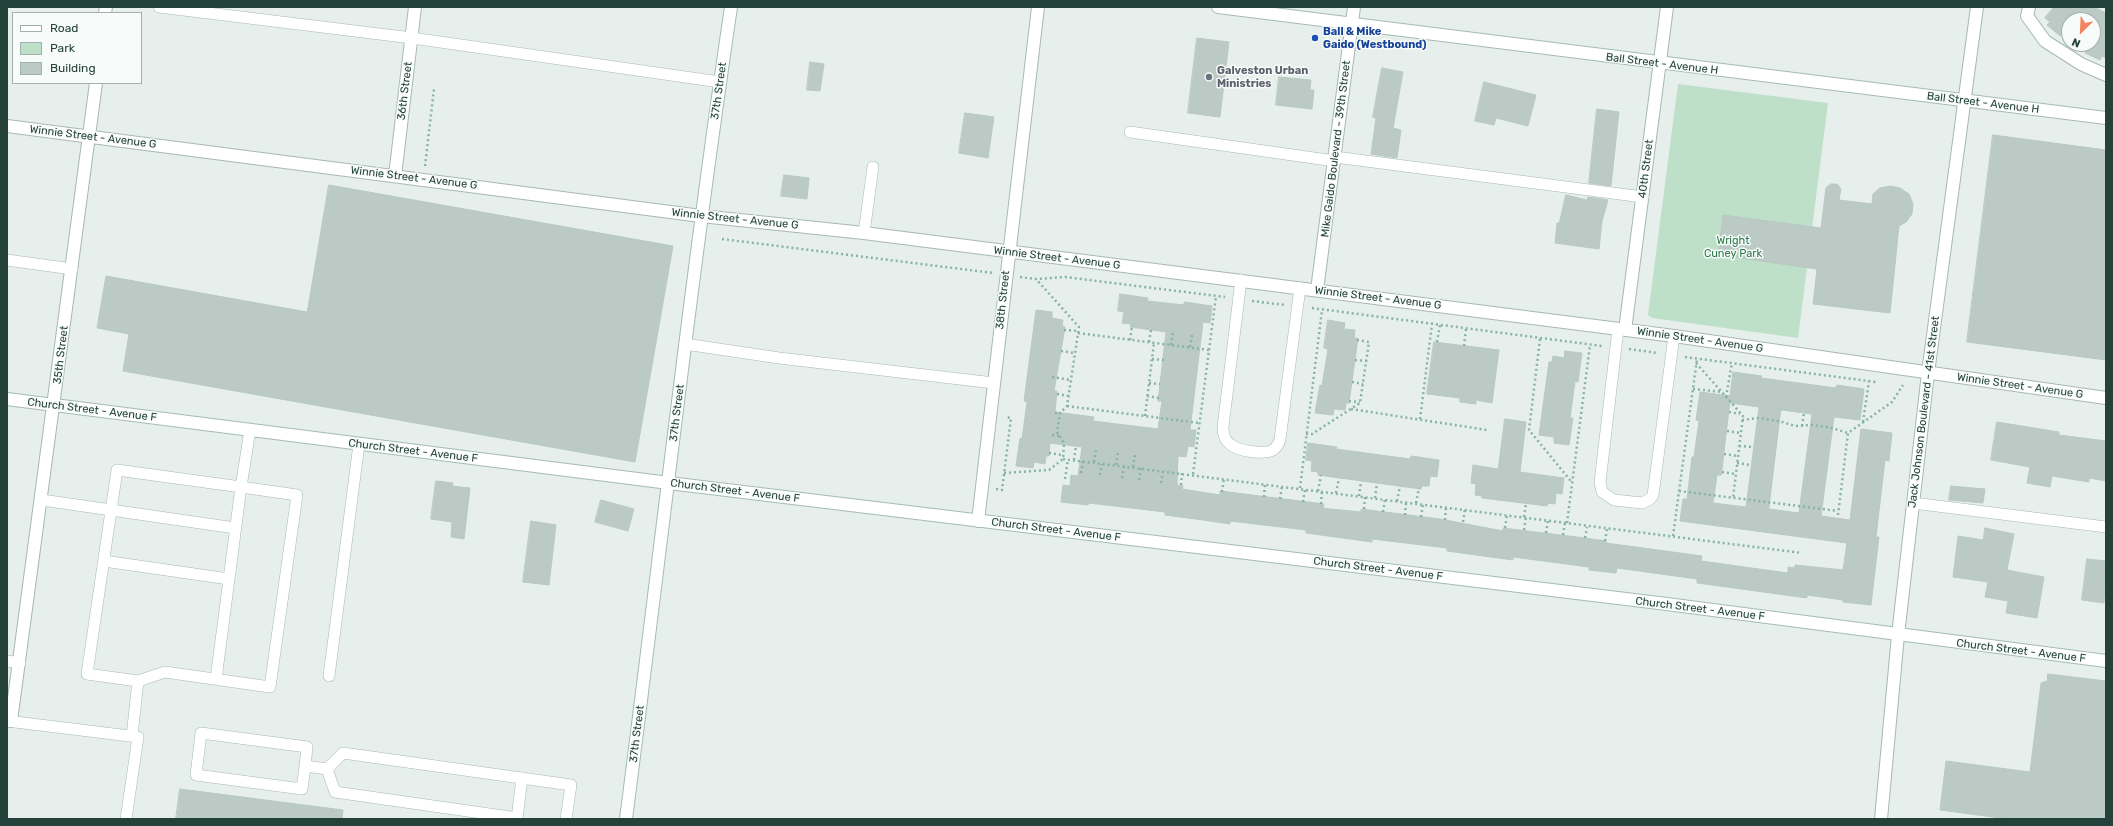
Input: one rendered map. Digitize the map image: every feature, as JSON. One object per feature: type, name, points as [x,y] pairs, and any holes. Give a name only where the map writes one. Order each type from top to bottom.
[{"type":"street","name":"36th Street","points":[[395,176],[416,7]]},
{"type":"street","name":"37th Street","points":[[626,819],[669,483],[700,216],[731,7]]},
{"type":"street","name":"38th Street","points":[[978,521],[1038,7]]},
{"type":"street","name":"Ball Street - Avenue H","points":[[1218,7],[2106,118]]},
{"type":"street","name":"Mike Gaido Boulevard - 39th Street","points":[[1317,290],[1354,7]]},
{"type":"street","name":"40th Street","points":[[1621,330],[1643,197],[1666,7]]},
{"type":"street","name":"Jack Johnson Boulevard - 41st Street","points":[[1881,819],[1898,635],[1928,373],[1977,7]]},
{"type":"street","points":[[2029,7],[2027,16],[2045,41],[2081,64],[2106,75]]},
{"type":"street","name":"35th Street","points":[[9,721],[20,663],[96,84]]},
{"type":"street","name":"Winnie Street - Avenue G","points":[[7,126],[700,216],[864,233],[1674,336],[2106,398]]},
{"type":"street","name":"Church Street - Avenue F","points":[[7,399],[669,483],[1651,602],[2106,661]]},
{"type":"lane","points":[[159,7],[412,38],[720,82]]},
{"type":"lane","points":[[1130,132],[1643,197]]},
{"type":"lane","points":[[864,233],[873,168]]},
{"type":"lane","points":[[7,260],[72,269]]},
{"type":"lane","points":[[1241,280],[1223,427],[1228,443],[1241,449],[1267,452],[1276,448],[1278,444],[1300,288]]},
{"type":"lane","points":[[1621,330],[1616,348],[1600,482],[1602,492],[1614,500],[1642,503],[1650,499],[1653,495],[1674,336]]},
{"type":"lane","points":[[686,344],[779,358],[994,383]]},
{"type":"lane","points":[[216,679],[235,528],[250,430]]},
{"type":"lane","points":[[329,676],[359,444]]},
{"type":"lane","points":[[117,470],[296,495],[270,686],[165,672],[138,681],[87,674],[111,511],[117,470]]},
{"type":"lane","points":[[42,500],[235,528]]},
{"type":"lane","points":[[1913,503],[2106,527]]},
{"type":"lane","points":[[104,561],[229,579]]},
{"type":"lane","points":[[7,661],[20,663]]},
{"type":"lane","points":[[132,736],[138,681]]},
{"type":"lane","points":[[9,721],[138,737],[126,819]]},
{"type":"lane","points":[[201,733],[307,748],[305,766],[302,789],[196,775],[201,733]]},
{"type":"lane","points":[[327,769],[343,753],[571,785],[566,819]]},
{"type":"lane","points":[[305,766],[327,769]]},
{"type":"lane","points":[[327,769],[335,792],[517,818],[522,778]]},
{"type":"path","points":[[423,180],[434,89]]},
{"type":"path","points":[[722,239],[1006,275],[1036,278],[1065,276],[1882,383]]},
{"type":"path","points":[[1004,473],[1049,470],[1063,457],[1064,442],[1058,432],[1060,413],[1067,406],[1078,327],[1036,278]]},
{"type":"path","points":[[1193,474],[1216,296]]},
{"type":"path","points":[[1300,488],[1322,310]]},
{"type":"path","points":[[1420,419],[1432,324]]},
{"type":"path","points":[[1437,342],[1440,325]]},
{"type":"path","points":[[1130,340],[1132,327]]},
{"type":"path","points":[[1464,346],[1466,329]]},
{"type":"path","points":[[1064,330],[1209,350]]},
{"type":"path","points":[[1149,342],[1151,330]]},
{"type":"path","points":[[1171,345],[1173,333]]},
{"type":"path","points":[[1190,348],[1192,335]]},
{"type":"path","points":[[1540,338],[1529,430],[1570,480],[1573,480]]},
{"type":"path","points":[[1306,434],[1312,434],[1360,402],[1369,342],[1357,340]]},
{"type":"path","points":[[1145,416],[1154,343]]},
{"type":"path","points":[[1563,535],[1573,480],[1590,345]]},
{"type":"path","points":[[1061,351],[1075,353]]},
{"type":"path","points":[[1673,536],[1697,358]]},
{"type":"path","points":[[1152,359],[1164,360]]},
{"type":"path","points":[[1355,360],[1366,361]]},
{"type":"path","points":[[1696,363],[1741,414],[1741,433],[1733,498]]},
{"type":"path","points":[[1726,397],[1732,363]]},
{"type":"path","points":[[1679,491],[1838,513],[1848,433],[1892,402],[1911,370]]},
{"type":"path","points":[[1052,377],[1071,380]]},
{"type":"path","points":[[1863,422],[1869,381]]},
{"type":"path","points":[[1352,382],[1363,384]]},
{"type":"path","points":[[1149,383],[1160,384]]},
{"type":"path","points":[[1896,384],[1903,385]]},
{"type":"path","points":[[1693,389],[1722,393]]},
{"type":"path","points":[[1057,394],[1069,396]]},
{"type":"path","points":[[1147,396],[1158,398]]},
{"type":"path","points":[[1349,401],[1360,402]]},
{"type":"path","points":[[1067,406],[1199,423]]},
{"type":"path","points":[[1351,409],[1487,430]]},
{"type":"path","points":[[1055,412],[1060,413]]},
{"type":"path","points":[[1729,412],[1741,414]]},
{"type":"path","points":[[1802,426],[1804,413]]},
{"type":"path","points":[[982,488],[1002,490],[1011,418],[990,415]]},
{"type":"path","points":[[1742,420],[1758,418],[1779,421],[1792,426],[1812,425],[1832,428],[1848,433]]},
{"type":"path","points":[[1727,431],[1741,433]]},
{"type":"path","points":[[1052,435],[1060,436]]},
{"type":"path","points":[[1074,460],[1076,446]]},
{"type":"path","points":[[1739,446],[1753,447]]},
{"type":"path","points":[[1094,462],[1096,449]]},
{"type":"path","points":[[1116,465],[1118,452]]},
{"type":"path","points":[[1049,453],[1068,459],[1102,464],[1193,474],[1548,520],[1587,527],[1673,536],[1802,553]]},
{"type":"path","points":[[1133,467],[1135,454]]},
{"type":"path","points":[[1724,454],[1738,456]]},
{"type":"path","points":[[1065,479],[1068,459]]},
{"type":"path","points":[[1081,473],[1082,461]]},
{"type":"path","points":[[1737,463],[1751,465]]},
{"type":"path","points":[[1100,475],[1102,464]]},
{"type":"path","points":[[1122,478],[1124,466]]},
{"type":"path","points":[[1139,480],[1140,468]]},
{"type":"path","points":[[1161,483],[1163,471]]},
{"type":"path","points":[[1722,472],[1736,474]]},
{"type":"path","points":[[1180,485],[1182,473]]},
{"type":"path","points":[[1318,491],[1320,476]]},
{"type":"path","points":[[1222,492],[1224,478]]},
{"type":"path","points":[[1336,493],[1339,478]]},
{"type":"path","points":[[1359,496],[1361,481]]},
{"type":"path","points":[[1375,498],[1378,483]]},
{"type":"path","points":[[1264,497],[1265,484]]},
{"type":"path","points":[[1280,499],[1282,486]]},
{"type":"path","points":[[1397,501],[1400,486]]},
{"type":"path","points":[[1416,503],[1419,488]]},
{"type":"path","points":[[1303,502],[1305,489]]},
{"type":"path","points":[[1321,504],[1322,491]]},
{"type":"path","points":[[1364,509],[1365,497]]},
{"type":"path","points":[[1382,512],[1384,499]]},
{"type":"path","points":[[1405,515],[1406,502]]},
{"type":"path","points":[[1421,517],[1423,504]]},
{"type":"path","points":[[1524,530],[1526,504]]},
{"type":"path","points":[[1445,520],[1446,507]]},
{"type":"path","points":[[1463,522],[1465,509]]},
{"type":"path","points":[[1505,528],[1507,515]]},
{"type":"path","points":[[1546,533],[1548,520]]},
{"type":"path","points":[[1585,538],[1587,527]]},
{"type":"path","points":[[1604,541],[1607,529]]},
{"type":"green space","name":"Wright Cuney Park","points":[[1678,84],[1828,103],[1798,338],[1652,318],[1648,315]]},
{"type":"building","points":[[2054,7],[2094,7],[2106,13],[2106,58],[2102,56],[2100,60],[2085,53],[2101,52],[2101,12],[2061,12],[2061,36],[2047,25],[2050,22],[2045,18]]},
{"type":"building","name":"Galveston Urban Ministries","points":[[1197,38],[1229,42],[1220,117],[1188,113]]},
{"type":"building","points":[[810,62],[824,64],[820,91],[807,90]]},
{"type":"building","points":[[1382,68],[1403,72],[1393,128],[1401,130],[1397,158],[1371,154],[1376,118],[1373,117]]},
{"type":"building","points":[[1279,77],[1311,80],[1310,90],[1314,90],[1312,109],[1276,105]]},
{"type":"building","points":[[1484,82],[1536,95],[1528,126],[1496,118],[1494,125],[1475,121]]},
{"type":"building","points":[[1597,109],[1619,112],[1611,186],[1589,183]]},
{"type":"building","points":[[965,113],[994,117],[988,158],[959,153]]},
{"type":"building","points":[[1993,135],[2106,150],[2106,360],[1967,342]]},
{"type":"building","points":[[784,175],[809,178],[807,199],[781,196]]},
{"type":"building","points":[[1831,184],[1837,184],[1841,189],[1839,200],[1872,204],[1873,194],[1880,188],[1890,186],[1900,188],[1909,194],[1913,204],[1912,214],[1906,222],[1899,226],[1890,313],[1813,304],[1817,269],[1718,255],[1723,215],[1821,228],[1826,188]]},
{"type":"building","points":[[329,185],[673,246],[635,462],[123,371],[129,334],[97,328],[106,276],[307,312]]},
{"type":"building","points":[[1566,195],[1587,200],[1588,197],[1608,200],[1602,221],[1599,249],[1555,243],[1557,223],[1559,223]]},
{"type":"building","points":[[1120,294],[1148,298],[1147,301],[1184,305],[1184,302],[1212,306],[1210,323],[1203,322],[1190,430],[1196,430],[1194,447],[1188,446],[1186,457],[1178,456],[1177,485],[1183,486],[1182,489],[1220,495],[1220,491],[1324,504],[1323,508],[1331,509],[1361,512],[1361,509],[1440,519],[1503,531],[1503,528],[1585,538],[1606,541],[1606,543],[1702,556],[1701,561],[1788,573],[1788,567],[1795,568],[1795,565],[1843,570],[1847,543],[1680,521],[1683,499],[1687,499],[1692,457],[1694,457],[1699,421],[1696,420],[1700,392],[1730,396],[1733,372],[1762,376],[1761,378],[1836,388],[1837,385],[1864,389],[1860,420],[1834,417],[1821,516],[1850,520],[1861,429],[1892,433],[1889,461],[1885,460],[1876,537],[1879,537],[1871,605],[1843,602],[1843,600],[1807,595],[1807,598],[1697,583],[1697,579],[1617,568],[1616,573],[1589,570],[1589,567],[1513,557],[1513,560],[1447,551],[1447,548],[1372,539],[1372,542],[1306,533],[1306,530],[1230,521],[1230,524],[1165,515],[1165,512],[1089,503],[1088,505],[1061,502],[1063,485],[1070,486],[1071,475],[1078,476],[1082,447],[1050,443],[1049,456],[1046,456],[1045,464],[1034,462],[1033,468],[1016,466],[1020,438],[1022,439],[1027,402],[1024,401],[1036,310],[1052,312],[1052,318],[1063,320],[1062,326],[1065,327],[1054,391],[1057,391],[1055,412],[1094,417],[1093,421],[1158,429],[1162,401],[1158,401],[1166,332],[1130,327],[1131,324],[1122,323],[1124,312],[1118,311]],"holes":[[[1730,403],[1759,407],[1746,507],[1713,503],[1717,475],[1721,475]],[[1781,410],[1812,414],[1799,513],[1769,509]]]},
{"type":"building","points":[[1328,320],[1345,323],[1344,329],[1355,330],[1354,338],[1358,338],[1349,403],[1346,403],[1345,410],[1334,409],[1333,415],[1315,413],[1320,385],[1322,386],[1328,349],[1324,348]]},
{"type":"building","points":[[1434,342],[1499,350],[1492,403],[1476,400],[1476,404],[1460,402],[1460,398],[1427,394]]},
{"type":"building","points":[[1565,351],[1582,353],[1578,382],[1575,381],[1570,418],[1573,418],[1569,445],[1554,443],[1554,437],[1539,435],[1549,362],[1552,362],[1553,356],[1564,358]]},
{"type":"building","points":[[1505,419],[1526,422],[1520,472],[1564,478],[1562,494],[1556,493],[1555,504],[1548,503],[1547,506],[1482,498],[1482,496],[1475,495],[1476,484],[1471,483],[1473,465],[1498,469]]},
{"type":"building","points":[[1997,422],[2059,432],[2059,435],[2106,441],[2106,481],[2089,478],[2089,482],[2052,476],[2050,487],[2027,483],[2030,467],[1991,460]]},
{"type":"building","points":[[1308,443],[1337,447],[1336,449],[1410,459],[1411,456],[1439,460],[1437,477],[1430,476],[1429,486],[1422,486],[1421,489],[1318,475],[1318,472],[1311,471],[1312,461],[1306,460]]},
{"type":"building","points":[[436,481],[453,483],[452,486],[470,488],[464,539],[451,537],[452,522],[431,519]]},
{"type":"building","points":[[1951,486],[1985,489],[1983,503],[1949,500]]},
{"type":"building","points":[[601,500],[634,509],[628,531],[595,522]]},
{"type":"building","points":[[531,521],[556,525],[549,585],[523,582]]},
{"type":"building","points":[[1985,528],[2014,534],[2007,570],[2044,577],[2037,618],[2006,613],[2008,601],[1985,597],[1988,582],[1953,577],[1958,536],[1983,540]]},
{"type":"building","points":[[2087,559],[2106,561],[2104,603],[2082,600]]},
{"type":"building","points":[[2048,674],[2106,681],[2106,819],[2008,819],[1940,810],[1946,761],[2030,772],[2041,683],[2047,681]]},
{"type":"building","points":[[180,789],[343,810],[342,819],[176,819]]},
{"type":"place","name":"Ball & Mike Gaido (Westbound)","points":[[1315,38]]},
{"type":"place","name":"Galveston Urban Ministries","points":[[1209,77]]}]
